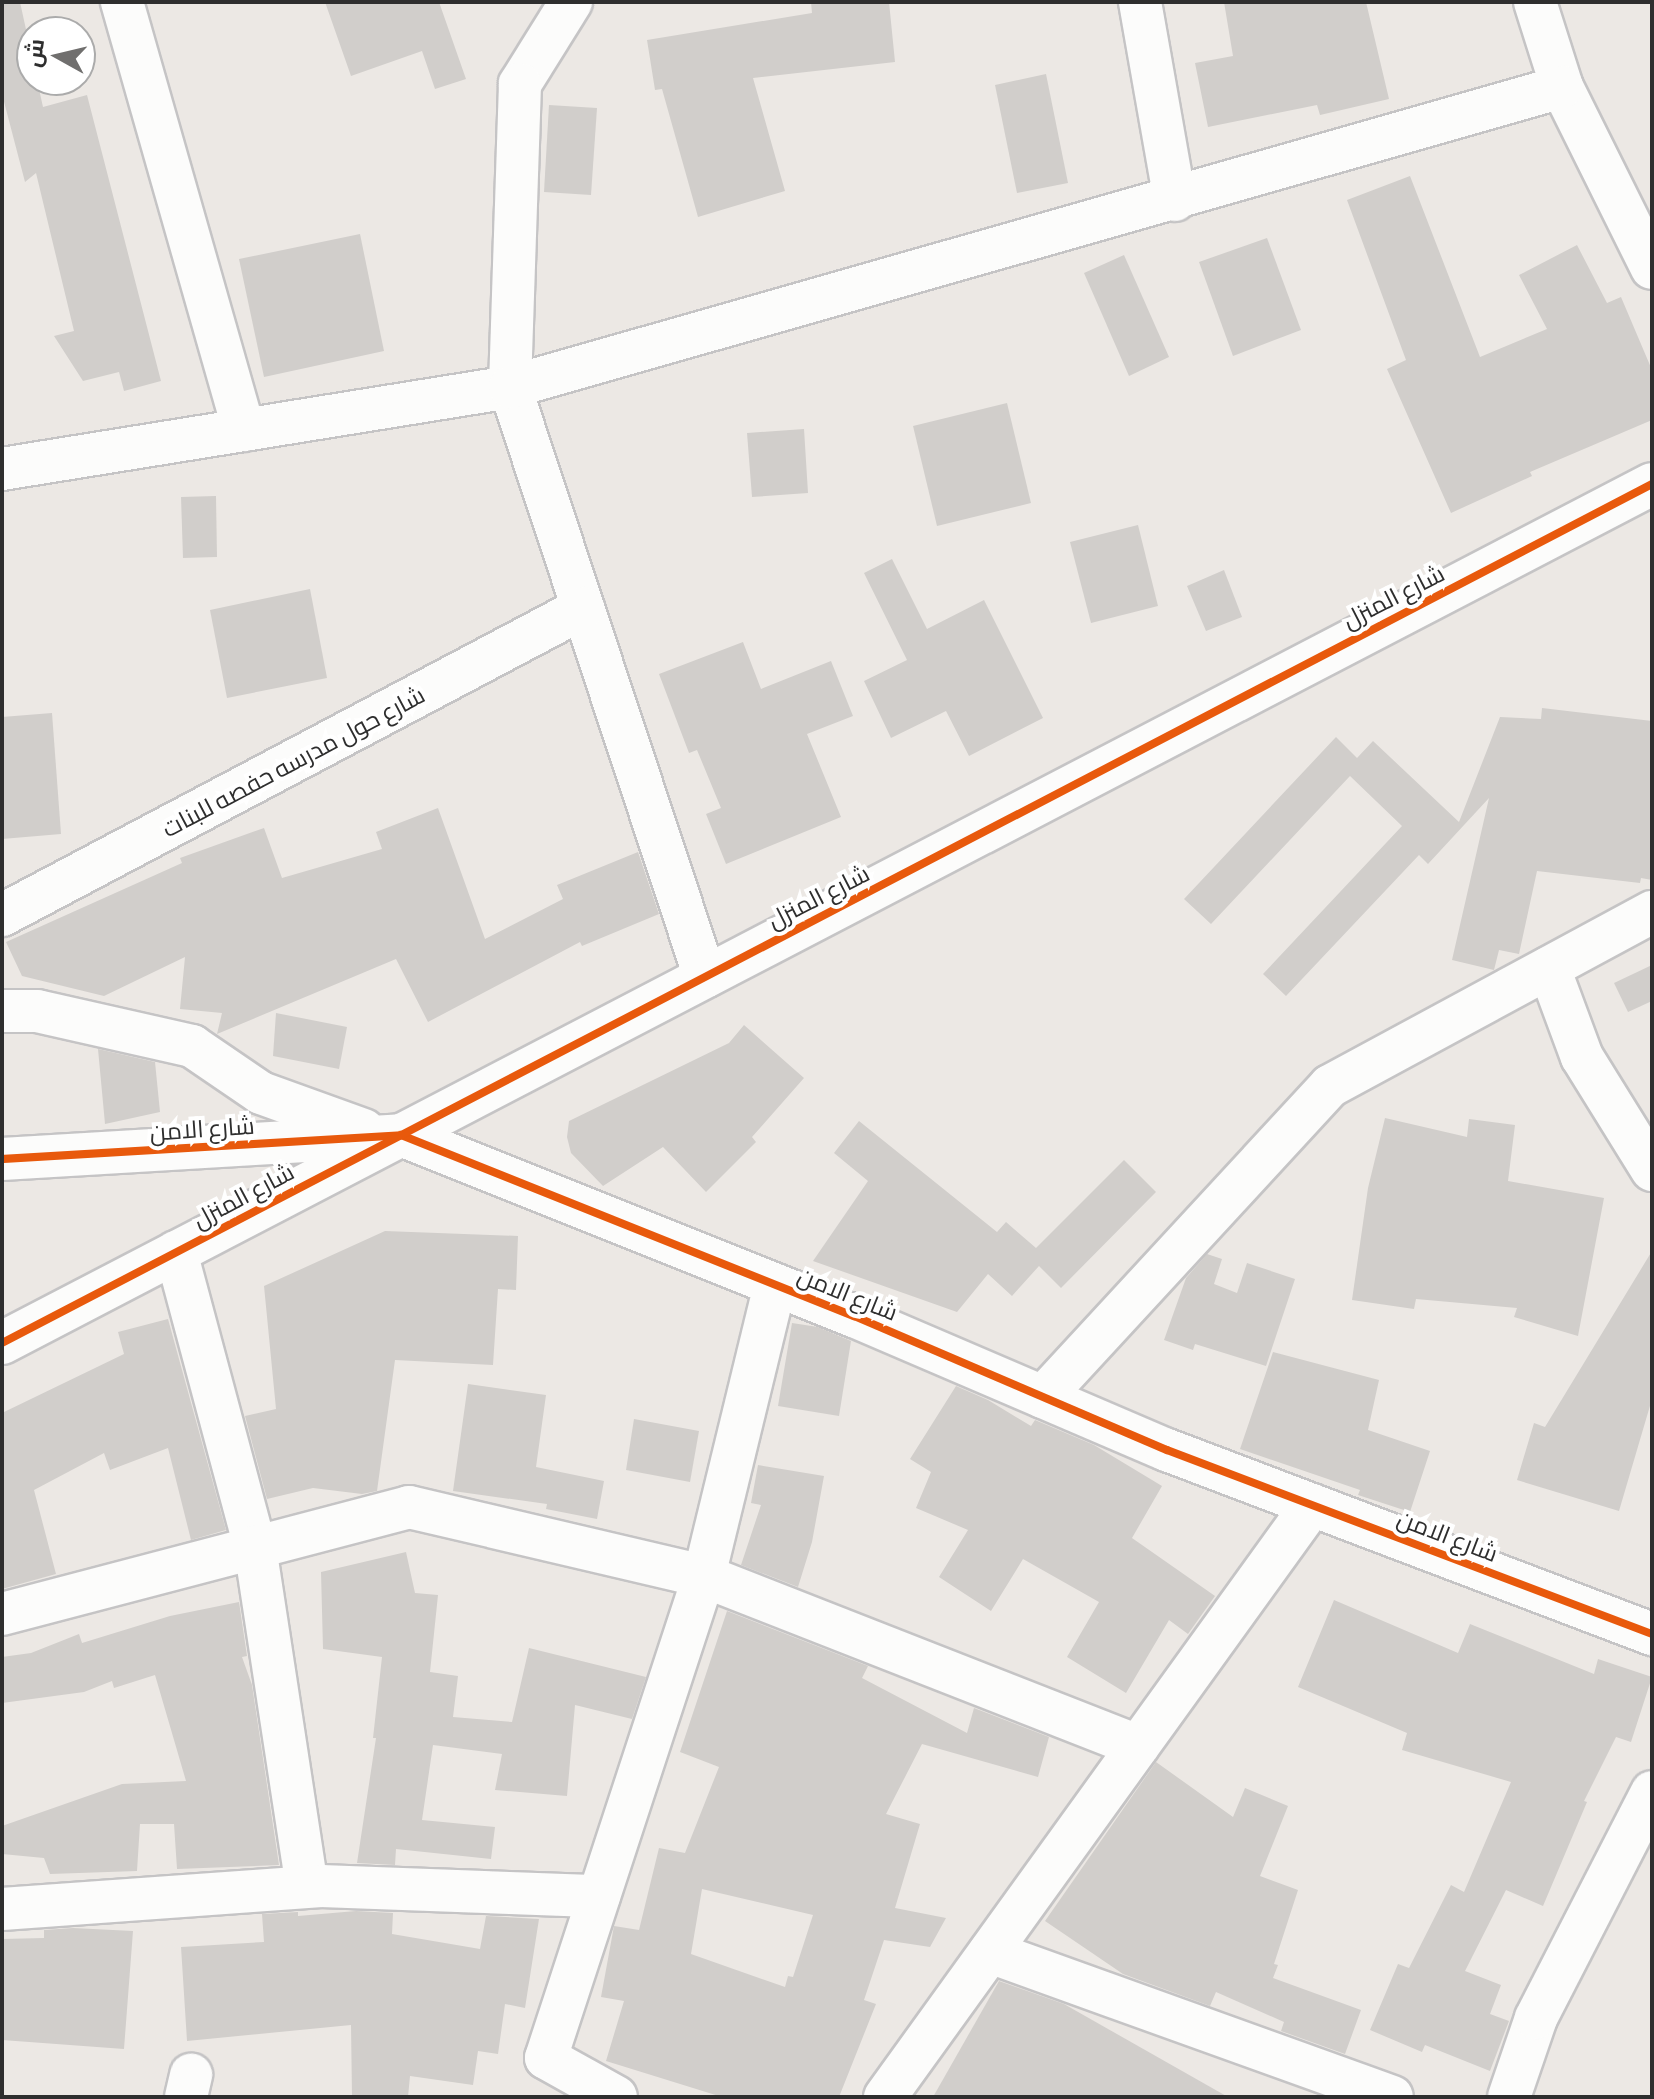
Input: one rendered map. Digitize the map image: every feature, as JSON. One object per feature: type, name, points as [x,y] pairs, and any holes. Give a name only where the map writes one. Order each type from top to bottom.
[{"type":"street","points":[[122,2],[244,430]]},
{"type":"street","points":[[571,2],[520,84],[510,387],[705,977]]},
{"type":"street","points":[[1140,2],[1175,200]]},
{"type":"street","points":[[1535,2],[1562,87],[1652,268]]},
{"type":"street","points":[[2,469],[510,387],[1175,200],[1562,87]]},
{"type":"street","name":"شارع المنزل","points":[[2,1343],[391,1136],[705,977],[1652,484]]},
{"type":"street","name":"شارع حول مدرسه حفصه للبنات","points":[[2,915],[583,608]]},
{"type":"street","points":[[1043,1397],[1330,1086],[1652,912]]},
{"type":"street","points":[[1549,968],[1582,1057],[1652,1170]]},
{"type":"street","points":[[2,1011],[37,1011],[192,1046],[261,1093],[391,1136]]},
{"type":"street","name":"شارع الامن","points":[[2,1159],[391,1136],[775,1285],[1167,1450],[1652,1634]]},
{"type":"street","points":[[176,1252],[255,1547],[307,1886]]},
{"type":"street","points":[[616,2097],[546,2058],[704,1576],[775,1285]]},
{"type":"street","points":[[885,2097],[1312,1505]]},
{"type":"street","points":[[2,1614],[409,1507],[704,1576],[1138,1746]]},
{"type":"street","points":[[1509,2097],[1536,2018],[1652,1792]]},
{"type":"street","points":[[2,1909],[307,1886],[599,1896]]},
{"type":"street","points":[[990,1952],[1392,2097]]},
{"type":"building","points":[[2,2],[20,2],[23,16],[16,16],[16,96],[41,96],[43,107],[87,96],[161,381],[124,391],[119,372],[83,381],[54,336],[74,331],[36,173],[25,182],[2,94]]},
{"type":"building","points":[[325,2],[439,2],[466,79],[435,89],[422,51],[351,76]]},
{"type":"building","points":[[811,2],[889,2],[895,62],[753,78],[785,191],[698,217],[662,89],[655,90],[647,40],[812,13]]},
{"type":"building","points":[[1224,2],[1366,2],[1389,99],[1320,115],[1317,105],[1208,127],[1195,63],[1233,56]]},
{"type":"building","points":[[1046,74],[1068,183],[1017,193],[995,85]]},
{"type":"building","points":[[549,105],[597,108],[591,195],[544,192]]},
{"type":"building","points":[[1410,176],[1480,357],[1547,329],[1519,275],[1577,245],[1607,303],[1621,297],[1652,370],[1652,420],[1530,472],[1532,476],[1451,513],[1387,369],[1406,360],[1347,200]]},
{"type":"building","points":[[360,234],[384,351],[264,377],[239,259]]},
{"type":"building","points":[[1267,238],[1301,330],[1233,356],[1199,262]]},
{"type":"building","points":[[1124,255],[1169,357],[1129,376],[1084,273]]},
{"type":"building","points":[[1007,403],[1031,503],[937,526],[913,426]]},
{"type":"building","points":[[804,429],[808,493],[752,497],[747,433]]},
{"type":"building","points":[[216,496],[217,557],[183,558],[181,497]]},
{"type":"building","points":[[1138,525],[1158,606],[1091,623],[1070,542]]},
{"type":"building","points":[[892,559],[927,629],[984,600],[1043,718],[969,756],[946,711],[891,738],[864,681],[907,660],[864,573]]},
{"type":"building","points":[[1224,570],[1242,617],[1206,631],[1187,586]]},
{"type":"building","points":[[310,589],[327,678],[227,698],[210,610]]},
{"type":"building","points":[[743,642],[761,689],[831,661],[853,716],[807,734],[841,817],[726,864],[706,814],[721,808],[697,750],[689,753],[659,674]]},
{"type":"building","points":[[1542,708],[1652,721],[1652,880],[1641,878],[1640,883],[1537,871],[1519,954],[1499,950],[1494,970],[1452,960],[1489,798],[1428,864],[1419,855],[1286,996],[1263,974],[1402,826],[1350,776],[1211,924],[1184,899],[1336,737],[1357,758],[1373,741],[1459,822],[1500,717],[1541,719]]},
{"type":"building","points":[[52,713],[61,834],[2,839],[2,717]]},
{"type":"building","points":[[438,808],[485,939],[563,899],[557,885],[638,852],[659,914],[582,946],[580,942],[428,1022],[396,959],[217,1034],[222,1013],[180,1009],[185,957],[104,996],[22,976],[6,942],[182,863],[180,858],[264,828],[282,878],[382,849],[376,832]]},
{"type":"building","points":[[1652,965],[1652,1001],[1628,1012],[1614,983]]},
{"type":"building","points":[[276,1013],[347,1027],[339,1069],[273,1056]]},
{"type":"building","points":[[744,1025],[804,1078],[752,1137],[756,1142],[706,1192],[663,1147],[603,1186],[571,1153],[567,1137],[569,1121],[729,1043]]},
{"type":"building","points":[[98,1049],[155,1062],[160,1112],[105,1124]]},
{"type":"building","points":[[1385,1118],[1467,1137],[1469,1119],[1515,1125],[1508,1181],[1604,1198],[1578,1336],[1514,1317],[1517,1308],[1416,1299],[1414,1309],[1352,1300],[1368,1188]]},
{"type":"building","points":[[859,1121],[997,1232],[1006,1222],[1036,1248],[1124,1160],[1156,1192],[1061,1288],[1039,1266],[1012,1296],[988,1274],[957,1312],[813,1261],[868,1181],[834,1153]]},
{"type":"building","points":[[385,1231],[518,1236],[516,1290],[498,1289],[493,1365],[395,1360],[377,1491],[362,1494],[313,1488],[267,1499],[245,1416],[276,1409],[264,1286]]},
{"type":"building","points":[[1652,1251],[1652,1399],[1619,1511],[1517,1480],[1534,1423],[1545,1427]]},
{"type":"building","points":[[1207,1254],[1222,1259],[1214,1284],[1237,1293],[1247,1263],[1295,1279],[1266,1366],[1195,1344],[1193,1350],[1164,1340],[1186,1278]]},
{"type":"building","points":[[168,1319],[226,1530],[191,1540],[168,1448],[110,1470],[104,1453],[34,1490],[56,1574],[2,1589],[2,1413],[124,1354],[118,1332]]},
{"type":"building","points":[[792,1323],[818,1327],[851,1341],[839,1416],[778,1406]]},
{"type":"building","points":[[1273,1352],[1379,1380],[1368,1430],[1430,1451],[1410,1512],[1358,1495],[1360,1490],[1240,1449]]},
{"type":"building","points":[[468,1384],[546,1395],[536,1467],[604,1481],[597,1519],[546,1509],[547,1504],[453,1491]]},
{"type":"building","points":[[956,1386],[988,1400],[1031,1426],[1035,1420],[1094,1445],[1162,1486],[1132,1538],[1215,1596],[1188,1634],[1169,1620],[1126,1693],[1067,1657],[1099,1602],[1023,1559],[991,1611],[939,1577],[968,1530],[916,1508],[931,1472],[910,1459]]},
{"type":"building","points":[[634,1419],[699,1431],[690,1482],[626,1470]]},
{"type":"building","points":[[758,1465],[824,1476],[812,1542],[798,1587],[741,1565],[761,1505],[751,1503]]},
{"type":"building","points":[[406,1552],[415,1593],[438,1595],[430,1672],[458,1676],[453,1717],[512,1722],[529,1648],[646,1677],[632,1719],[575,1705],[567,1796],[495,1790],[502,1754],[433,1745],[422,1820],[495,1827],[491,1859],[396,1849],[395,1865],[357,1863],[376,1738],[373,1738],[382,1657],[323,1649],[321,1572]]},
{"type":"building","points":[[1334,1600],[1458,1653],[1470,1624],[1594,1674],[1598,1659],[1652,1677],[1631,1742],[1616,1737],[1584,1801],[1587,1802],[1543,1906],[1506,1890],[1465,1971],[1501,1985],[1490,2014],[1509,2021],[1490,2071],[1425,2045],[1422,2052],[1370,2030],[1398,1964],[1409,1968],[1451,1885],[1464,1892],[1511,1782],[1402,1750],[1407,1733],[1298,1687]]},
{"type":"building","points":[[239,1602],[247,1656],[242,1657],[252,1685],[279,1865],[177,1869],[174,1824],[140,1824],[137,1871],[50,1874],[44,1858],[2,1854],[2,1826],[122,1784],[186,1781],[155,1675],[114,1688],[112,1681],[84,1692],[2,1703],[2,1657],[31,1653],[79,1634],[82,1643],[170,1616]]},
{"type":"building","points":[[727,1611],[868,1666],[862,1678],[967,1733],[974,1708],[1049,1737],[1038,1777],[922,1744],[886,1814],[920,1824],[895,1908],[946,1918],[930,1947],[884,1940],[864,2000],[876,2004],[839,2097],[722,2097],[606,2061],[624,2001],[601,1997],[614,1926],[639,1930],[659,1848],[685,1853],[719,1767],[680,1752]],"holes":[[[702,1889],[813,1915],[793,1977],[788,1976],[785,1987],[691,1954]]]},
{"type":"building","points":[[1156,1762],[1233,1817],[1245,1788],[1288,1806],[1260,1876],[1298,1890],[1274,1964],[1278,1965],[1273,1978],[1361,2010],[1345,2054],[1281,2031],[1284,2022],[1216,1992],[1210,2006],[1123,1974],[1045,1921]]},
{"type":"building","points":[[356,1911],[393,1913],[392,1934],[480,1949],[486,1916],[539,1919],[525,2008],[505,2004],[498,2054],[478,2051],[473,2085],[410,2076],[408,2097],[352,2097],[351,2025],[187,2041],[181,1947],[264,1942],[262,1914],[298,1912],[298,1916]]},
{"type":"building","points":[[44,1930],[133,1931],[124,2049],[2,2040],[2,1939],[44,1938]]},
{"type":"building","points":[[999,1981],[1064,2004],[1228,2097],[933,2097]]},
{"type":"cycle path","points":[[2,1343],[1652,484]]},
{"type":"cycle path","points":[[2,1159],[401,1135],[854,1316],[1167,1450],[1652,1634]]}]
